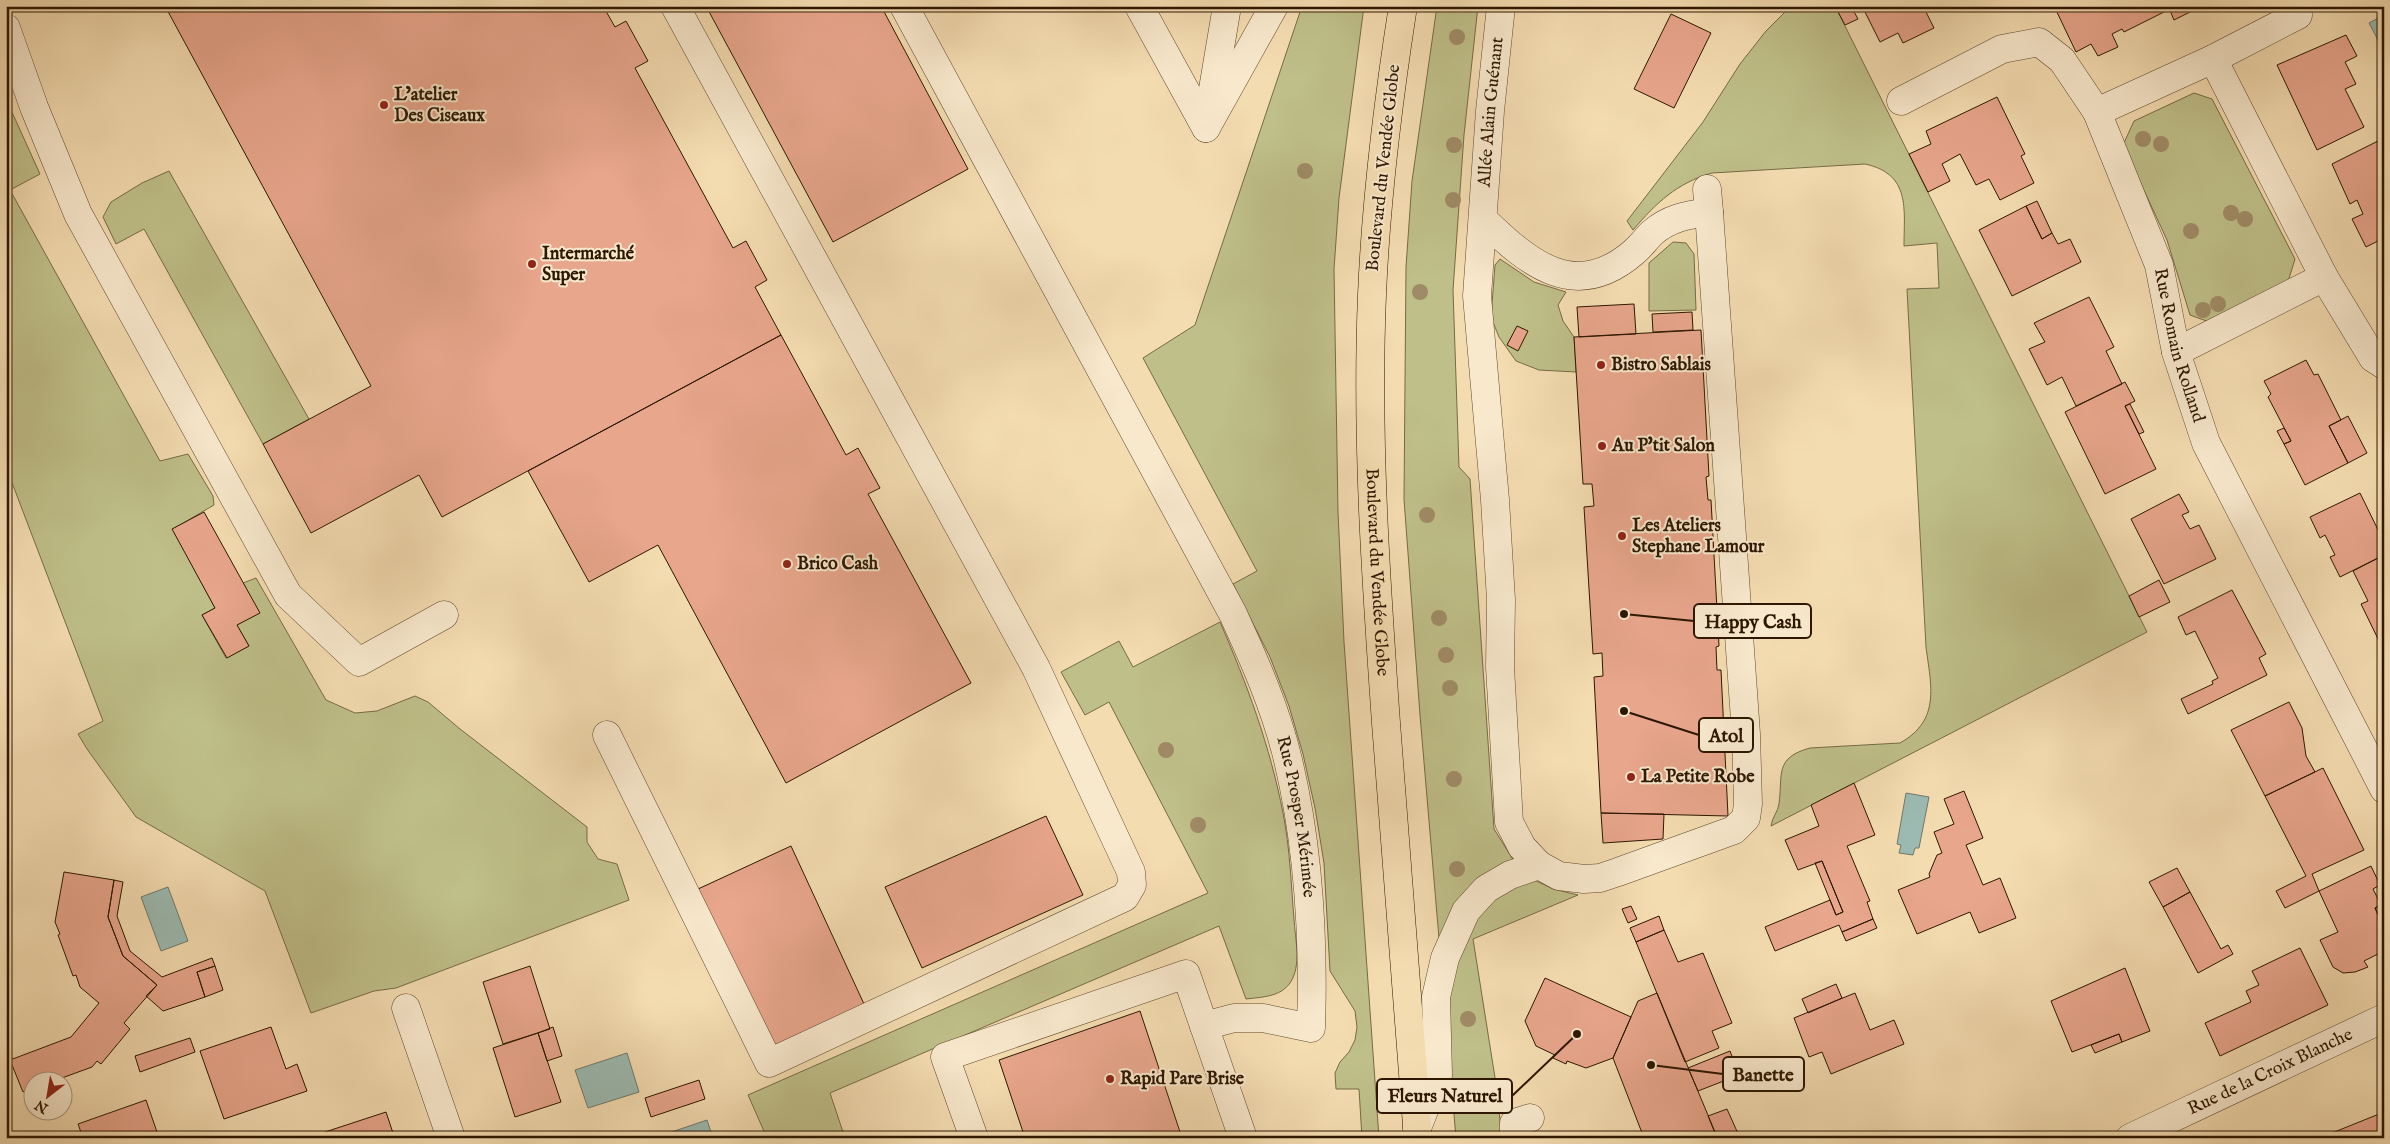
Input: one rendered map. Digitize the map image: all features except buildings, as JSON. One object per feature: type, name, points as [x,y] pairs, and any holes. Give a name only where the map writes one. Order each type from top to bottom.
[{"type":"main road","name":"Boulevard du Vendée Globe","points":[[1403,6],[1382,158],[1375,238],[1371,336],[1371,436],[1381,649],[1417,1133]]},
{"type":"street","points":[[607,735],[769,1064],[1125,897],[1132,885],[1131,872],[1036,668],[675,6]]},
{"type":"street","name":"Rue Prosper Mérimée","points":[[904,6],[1233,614],[1256,664],[1288,758],[1299,812],[1311,918],[1313,976],[1311,1028],[1263,1018],[1234,1018],[1204,1026]]},
{"type":"street","points":[[1139,6],[1206,128]]},
{"type":"street","points":[[1206,128],[1227,6]]},
{"type":"street","points":[[1206,128],[1274,6]]},
{"type":"street","name":"Allée Alain Guénant","points":[[1483,219],[1529,261],[1551,272],[1574,277],[1596,275],[1614,267],[1666,223],[1682,216],[1708,200],[1746,734],[1748,804],[1746,818],[1734,830],[1600,878],[1559,876],[1539,865],[1522,848],[1509,822],[1500,667],[1501,600],[1477,296],[1490,111],[1502,6]]},
{"type":"street","points":[[2096,112],[2212,59],[2295,11]]},
{"type":"street","points":[[6,28],[34,108],[78,214],[288,595],[359,662],[444,615]]},
{"type":"street","name":"Rue Romain Rolland","points":[[1902,101],[2002,49],[2039,42],[2062,60],[2096,112],[2159,265],[2176,352],[2206,443],[2384,788]]},
{"type":"street","points":[[2212,59],[2324,277],[2374,358],[2384,365]]},
{"type":"street","points":[[2176,352],[2324,277]]},
{"type":"street","points":[[1417,1133],[1438,1076],[1436,997],[1445,958],[1466,912],[1486,890],[1510,875],[1539,865]]},
{"type":"street","points":[[974,1138],[945,1058],[1186,974],[1243,1138]]},
{"type":"street","points":[[406,1008],[451,1138]]},
{"type":"street","name":"Rue de la Croix Blanche","points":[[2130,1138],[2384,1018]]},
{"type":"green space","points":[[1302,6],[1364,6],[1339,198],[1334,269],[1338,512],[1344,642],[1379,1138],[1362,1138],[1359,1089],[1336,1089],[1335,1073],[1355,1040],[1357,1027],[1355,1011],[1330,971],[1324,863],[1315,808],[1303,754],[1289,706],[1270,657],[1233,584],[1257,571],[1143,358],[1195,325]]},
{"type":"green space","points":[[1437,6],[1478,6],[1464,135],[1453,290],[1459,467],[1470,479],[1494,829],[1522,874],[1553,889],[1578,895],[1473,939],[1496,1084],[1502,1138],[1456,1138],[1420,715],[1404,499],[1406,267],[1412,181]]},
{"type":"green space","points":[[1791,6],[1835,6],[2147,632],[1771,826],[1779,804],[1782,768],[1791,757],[1798,752],[1810,748],[1900,743],[1913,734],[1922,724],[1928,713],[1931,688],[1926,647],[1907,289],[1939,288],[1937,243],[1904,246],[1904,206],[1898,185],[1880,169],[1865,164],[1712,173],[1688,182],[1668,195],[1633,230],[1627,221],[1703,122],[1740,64],[1766,31]]},
{"type":"green space","points":[[2194,93],[2212,99],[2295,259],[2287,285],[2212,323],[2190,315],[2167,240],[2123,145],[2134,121]]},
{"type":"green space","points":[[6,99],[40,174],[10,190],[160,461],[188,454],[213,496],[214,505],[173,529],[215,608],[202,615],[226,658],[249,646],[237,625],[259,613],[243,583],[256,578],[326,700],[355,713],[377,711],[415,696],[428,702],[587,827],[587,842],[598,859],[617,864],[629,900],[396,988],[374,991],[311,1013],[265,891],[136,817],[78,734],[103,721],[6,467]]},
{"type":"green space","points":[[169,171],[309,419],[263,444],[144,229],[116,244],[103,217],[111,202],[142,183]]},
{"type":"green space","points":[[1673,242],[1686,243],[1694,254],[1696,310],[1649,311],[1649,263]]},
{"type":"green space","points":[[1500,259],[1534,282],[1566,292],[1558,305],[1563,321],[1574,337],[1576,372],[1539,370],[1516,361],[1499,337],[1491,317],[1495,265]]},
{"type":"green space","points":[[1220,622],[1257,716],[1278,788],[1283,813],[1289,853],[1297,952],[1294,976],[1286,988],[1276,994],[1246,999],[1219,926],[830,1093],[845,1138],[767,1138],[748,1095],[1208,893],[1109,702],[1085,715],[1061,672],[1119,641],[1133,667]]},
{"type":"water","points":[[2384,15],[2384,40],[2379,42],[2369,23]]},
{"type":"water","points":[[1906,793],[1929,797],[1919,848],[1915,848],[1913,855],[1899,853],[1901,845],[1897,844]]},
{"type":"water","points":[[168,887],[188,941],[161,951],[141,897]]},
{"type":"water","points":[[627,1053],[639,1092],[588,1108],[575,1070]]},
{"type":"water","points":[[707,1120],[713,1138],[654,1138]]},
{"type":"place","name":"L’atelier Des Ciseaux","points":[[384,105]]},
{"type":"place","name":"Intermarché Super","points":[[532,264]]},
{"type":"place","name":"Bistro Sablais","points":[[1601,365]]},
{"type":"place","name":"Au P'tit Salon","points":[[1602,446]]},
{"type":"place","name":"Les Ateliers Stephane Lamour","points":[[1622,536]]},
{"type":"place","name":"Brico Cash","points":[[787,564]]},
{"type":"place","name":"Happy Cash","points":[[1624,614]]},
{"type":"place","name":"Atol","points":[[1624,711]]},
{"type":"place","name":"La Petite Robe","points":[[1631,777]]},
{"type":"place","name":"Fleurs Naturel","points":[[1577,1034]]},
{"type":"place","name":"Banette","points":[[1651,1065]]},
{"type":"place","name":"Rapid Pare Brise","points":[[1110,1079]]}]
